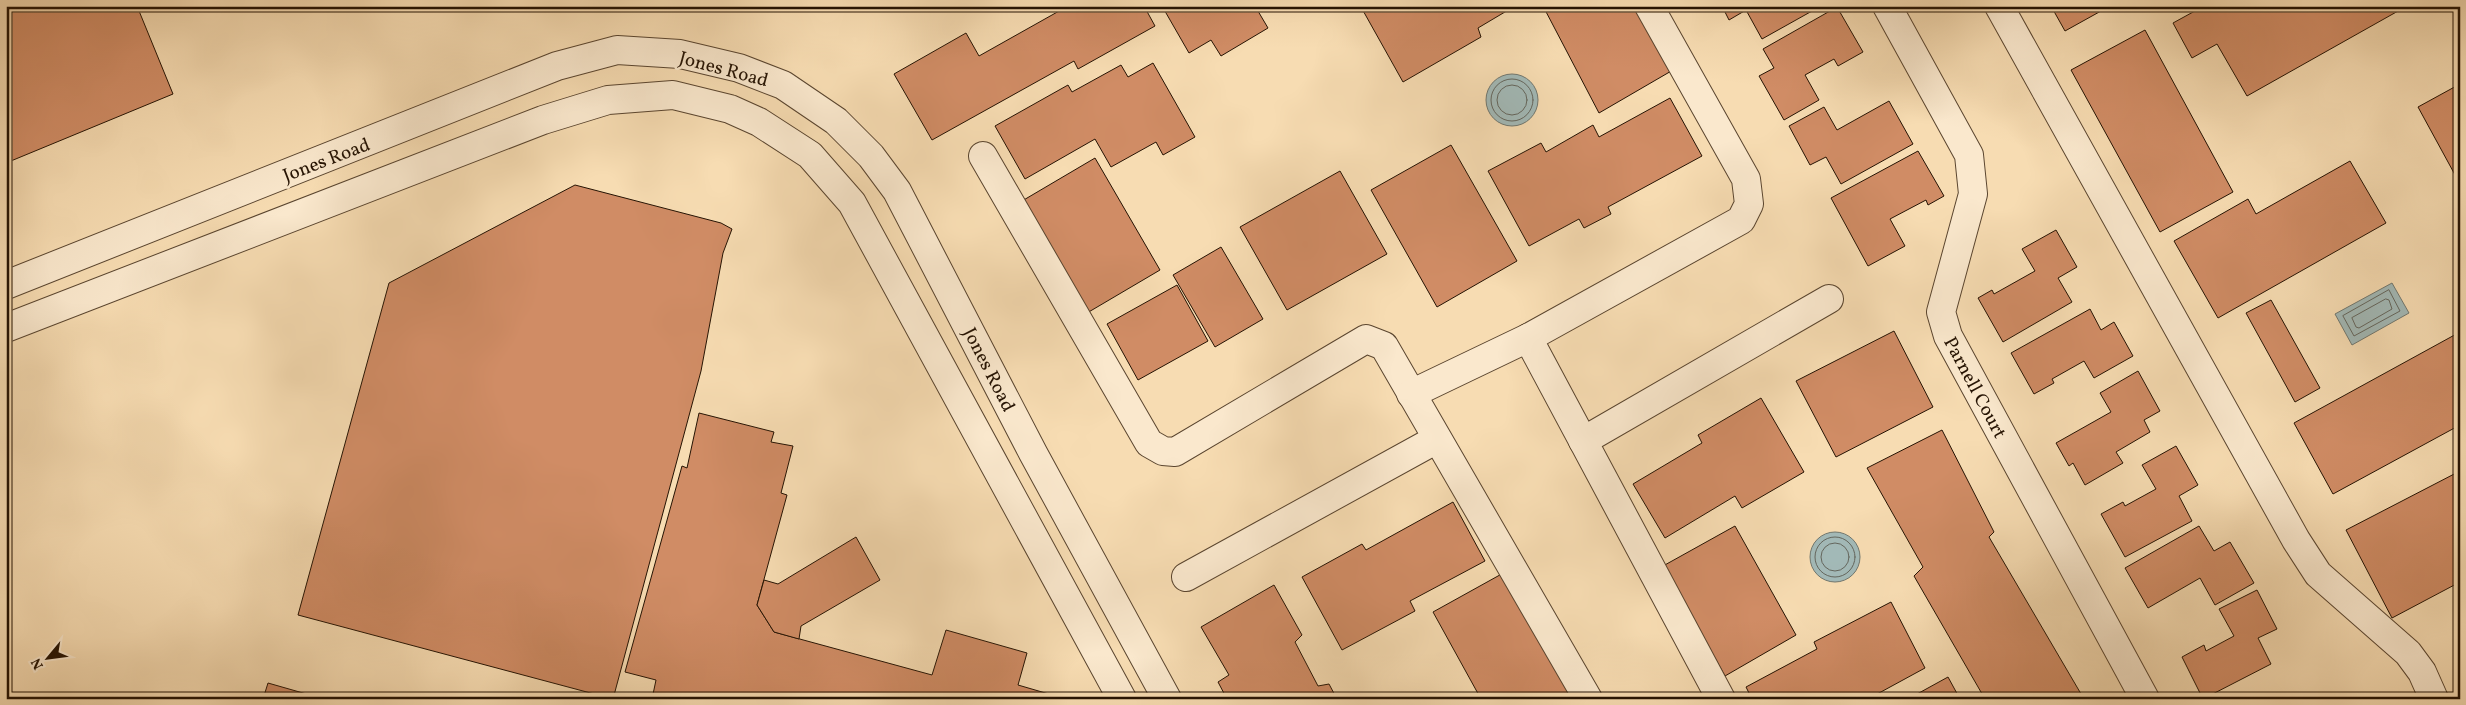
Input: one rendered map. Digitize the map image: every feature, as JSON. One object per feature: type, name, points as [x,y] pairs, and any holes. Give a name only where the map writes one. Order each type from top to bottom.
[{"type":"street","points":[[1411,394],[1528,338],[1741,220],[1749,204],[1746,179],[1648,6]]},
{"type":"street","name":"Parnell Court","points":[[1887,6],[1970,155],[1973,194],[1941,312],[1948,336],[2145,699]]},
{"type":"street","points":[[2000,6],[2296,540],[2318,574],[2408,653],[2422,672],[2434,699]]},
{"type":"street","name":"Jones Road","points":[[6,285],[557,66],[617,50],[680,54],[739,68],[783,85],[836,121],[871,156],[897,191],[1033,452],[1167,699]]},
{"type":"street","name":"Jones Road","points":[[6,328],[543,120],[608,100],[673,95],[730,109],[759,122],[810,155],[852,203],[1122,699]]},
{"type":"street","points":[[983,156],[1149,443],[1163,451],[1175,452],[1366,339],[1384,346],[1588,699]]},
{"type":"street","points":[[1583,441],[1829,299]]},
{"type":"street","points":[[1528,338],[1721,699]]},
{"type":"street","points":[[970,417],[996,424],[1033,452]]},
{"type":"street","points":[[1186,577],[1437,439]]},
{"type":"water","points":[[1512,74],[1522,76],[1530,82],[1536,90],[1538,100],[1536,110],[1530,118],[1522,124],[1512,126],[1502,124],[1494,118],[1488,110],[1486,100],[1488,90],[1494,82],[1502,76]]},
{"type":"water","points":[[2392,283],[2409,313],[2352,345],[2335,314]]},
{"type":"water","points":[[1835,532],[1845,534],[1853,539],[1858,547],[1860,557],[1858,567],[1853,575],[1845,580],[1835,582],[1825,580],[1817,575],[1812,567],[1810,557],[1812,547],[1817,539],[1825,534]]},
{"type":"building","points":[[15,6],[137,6],[173,94],[6,163],[6,10]]},
{"type":"building","points":[[1068,6],[1144,6],[1155,26],[1078,69],[1074,61],[932,140],[894,74],[966,33],[979,56]]},
{"type":"building","points":[[1162,6],[1255,6],[1268,28],[1221,56],[1211,40],[1189,53]]},
{"type":"building","points":[[1515,6],[1478,28],[1481,37],[1403,82],[1361,7]]},
{"type":"building","points":[[1543,6],[1636,6],[1673,70],[1599,113]]},
{"type":"building","points":[[1722,6],[1821,6],[1762,39],[1746,10],[1729,20]]},
{"type":"building","points":[[2051,6],[2110,6],[2065,31]]},
{"type":"building","points":[[2204,6],[2407,6],[2247,96],[2217,44],[2192,58],[2173,23]]},
{"type":"building","points":[[1837,7],[1863,52],[1838,66],[1834,59],[1805,75],[1819,100],[1784,120],[1759,76],[1774,68],[1763,49]]},
{"type":"building","points":[[2145,30],[2233,192],[2160,232],[2071,70]]},
{"type":"building","points":[[1153,63],[1195,137],[1163,155],[1156,142],[1111,167],[1095,139],[1025,179],[995,126],[1068,85],[1072,92],[1121,65],[1128,77]]},
{"type":"building","points":[[2460,84],[2460,184],[2418,107]]},
{"type":"building","points":[[1670,98],[1702,156],[1608,207],[1611,214],[1584,228],[1579,219],[1529,246],[1488,171],[1541,143],[1546,152],[1593,125],[1599,137]]},
{"type":"building","points":[[1889,101],[1913,144],[1841,184],[1826,157],[1810,165],[1789,126],[1824,107],[1837,130]]},
{"type":"building","points":[[1451,145],[1517,261],[1437,307],[1371,190]]},
{"type":"building","points":[[1918,151],[1944,196],[1928,205],[1926,200],[1890,219],[1905,246],[1868,266],[1831,198]]},
{"type":"building","points":[[1095,158],[1160,270],[1087,313],[1022,201]]},
{"type":"building","points":[[2350,161],[2386,223],[2218,318],[2174,241],[2248,199],[2256,214]]},
{"type":"building","points":[[1340,171],[1387,254],[1287,310],[1240,227]]},
{"type":"building","points":[[575,185],[721,223],[732,229],[723,253],[701,371],[613,699],[298,615],[389,283]]},
{"type":"building","points":[[2056,230],[2077,267],[2058,278],[2072,302],[2003,342],[1978,298],[1992,290],[1994,294],[2035,271],[2022,249]]},
{"type":"building","points":[[1221,247],[1263,319],[1215,347],[1173,275]]},
{"type":"building","points":[[1177,285],[1208,341],[1138,380],[1107,324]]},
{"type":"building","points":[[2271,300],[2320,388],[2295,402],[2246,313]]},
{"type":"building","points":[[2090,309],[2101,330],[2114,322],[2133,356],[2094,378],[2084,361],[2052,379],[2054,383],[2034,394],[2011,353]]},
{"type":"building","points":[[1894,331],[1933,407],[1836,457],[1796,381]]},
{"type":"building","points":[[2460,332],[2460,425],[2333,494],[2294,423]]},
{"type":"building","points":[[2138,371],[2160,411],[2144,420],[2150,432],[2116,452],[2123,463],[2085,485],[2073,463],[2069,466],[2056,443],[2111,412],[2100,393]]},
{"type":"building","points":[[1761,398],[1804,472],[1742,508],[1735,496],[1665,538],[1633,484],[1702,443],[1698,435]]},
{"type":"building","points":[[699,413],[774,432],[771,442],[793,446],[781,493],[787,495],[757,605],[774,632],[932,675],[946,630],[1027,653],[1018,685],[1066,699],[652,699],[656,680],[625,672],[682,466],[687,468]]},
{"type":"building","points":[[1942,430],[1994,532],[1989,537],[2084,699],[1985,699],[1914,576],[1923,567],[1867,468]]},
{"type":"building","points":[[2176,446],[2198,485],[2179,496],[2192,521],[2125,557],[2101,514],[2123,502],[2125,506],[2156,489],[2142,465]]},
{"type":"building","points":[[2460,471],[2460,582],[2392,618],[2346,530]]},
{"type":"building","points":[[1453,502],[1485,561],[1410,601],[1415,611],[1342,650],[1302,577],[1362,544],[1366,550]]},
{"type":"building","points":[[1735,526],[1796,635],[1725,676],[1663,566]]},
{"type":"building","points":[[2199,526],[2214,551],[2230,542],[2254,583],[2215,605],[2200,578],[2148,608],[2125,568]]},
{"type":"building","points":[[856,537],[880,580],[801,626],[799,639],[774,632],[757,605],[764,580],[778,584]]},
{"type":"building","points":[[1507,571],[1577,699],[1481,699],[1433,612]]},
{"type":"building","points":[[1274,585],[1302,635],[1295,642],[1318,686],[1329,684],[1337,699],[1227,699],[1218,682],[1229,675],[1201,627]]},
{"type":"building","points":[[2257,590],[2277,629],[2258,638],[2271,664],[2203,699],[2182,657],[2204,645],[2206,651],[2234,636],[2219,609]]},
{"type":"building","points":[[1891,602],[1925,668],[1868,699],[1752,699],[1746,687],[1817,649],[1814,642]]},
{"type":"building","points":[[1948,677],[1960,699],[1908,699]]},
{"type":"building","points":[[268,683],[324,699],[263,699]]}]
